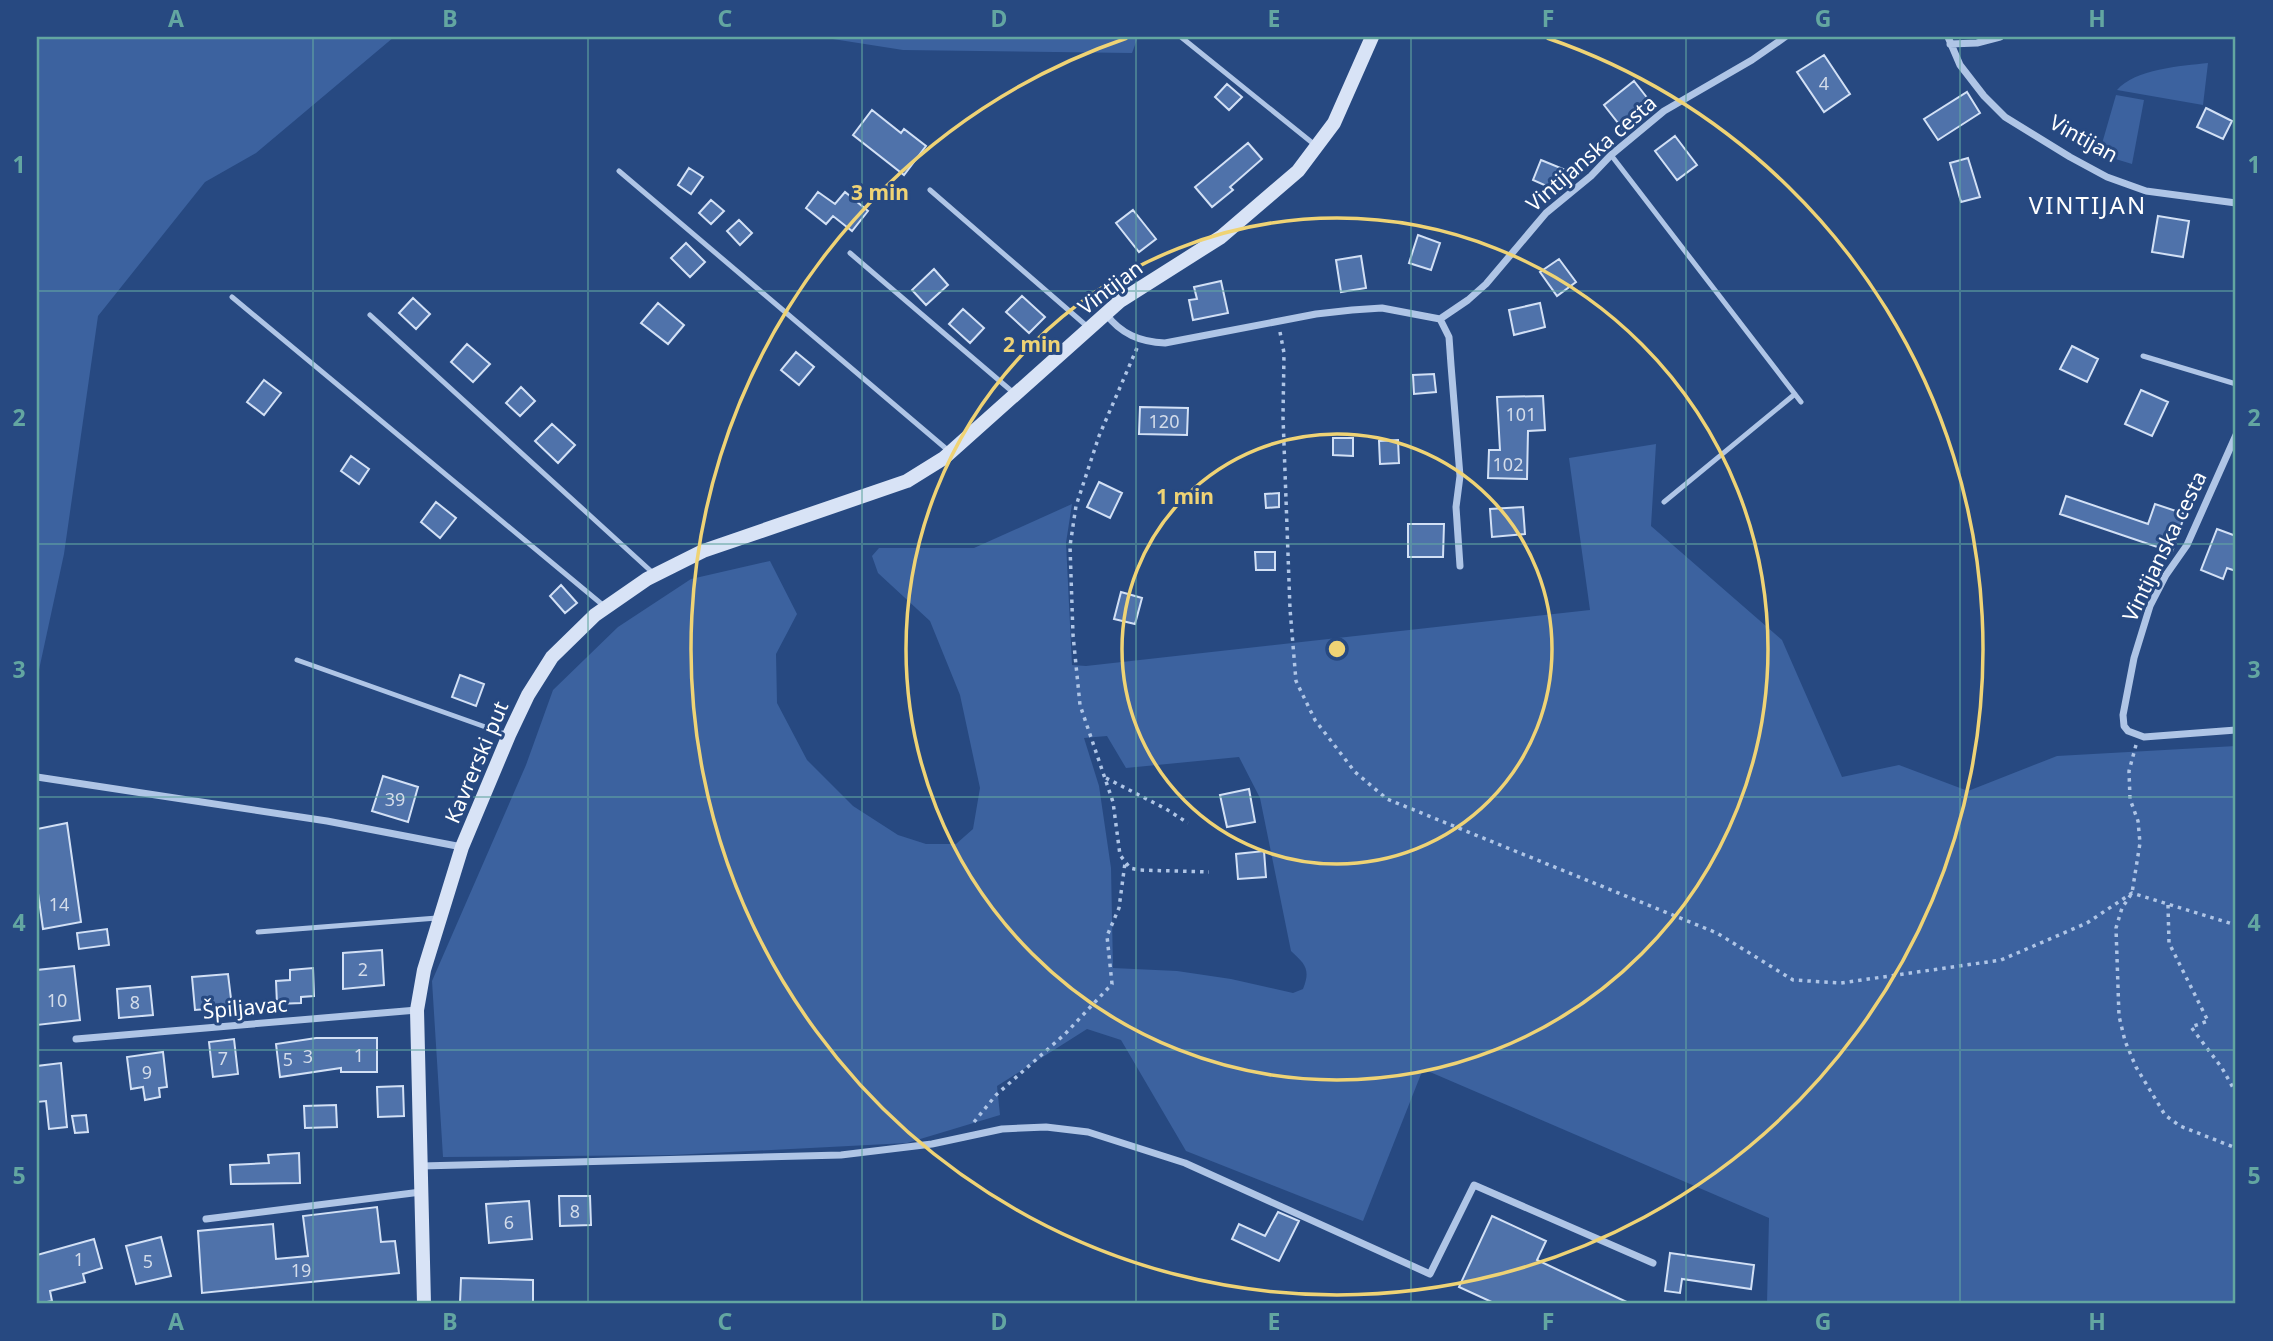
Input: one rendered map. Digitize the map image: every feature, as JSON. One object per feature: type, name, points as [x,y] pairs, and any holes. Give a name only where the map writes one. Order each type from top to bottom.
[{"type":"main road","name":"Vintijan","points":[[817,511],[908,481],[950,452],[1120,301],[1221,237],[1298,171],[1318,147],[1347,97],[1372,37]]},
{"type":"main road","name":"Kavrerski put","points":[[424,1304],[417,1010],[424,970],[462,847],[528,695],[552,657],[595,615],[655,575],[703,551],[817,511]]},
{"type":"street","name":"Vintijanska cesta","points":[[1440,319],[1486,284],[1538,221],[1664,111],[1752,60],[1785,37]]},
{"type":"street","name":"Vintijan","points":[[1949,40],[1977,43],[2000,37]]},
{"type":"street","name":"Vintijan","points":[[1949,40],[1966,73],[2005,117],[2070,157],[2107,177],[2146,191],[2236,204]]},
{"type":"street","points":[[1106,313],[1119,329],[1141,340],[1165,343],[1316,314],[1382,307],[1440,319],[1449,337],[1460,476],[1456,507],[1460,566]]},
{"type":"street","name":"Vintijanska cesta","points":[[2236,435],[2188,545],[2166,575],[2150,606],[2134,658],[2122,721],[2128,731],[2144,737],[2236,730]]},
{"type":"street","points":[[37,777],[327,821],[462,847]]},
{"type":"street","name":"Špiljavac","points":[[76,1039],[417,1010]]},
{"type":"street","points":[[421,1166],[841,1155],[933,1144],[1013,1129],[1046,1128],[1087,1132],[1185,1163],[1430,1274],[1474,1185],[1653,1264]]},
{"type":"street","points":[[206,1219],[422,1192]]},
{"type":"lane","points":[[1181,37],[1318,147]]},
{"type":"lane","points":[[1611,155],[1801,402]]},
{"type":"lane","points":[[619,171],[950,452]]},
{"type":"lane","points":[[930,190],[1089,328]]},
{"type":"lane","points":[[850,253],[1015,394]]},
{"type":"lane","points":[[232,297],[606,608]]},
{"type":"lane","points":[[370,315],[655,575]]},
{"type":"lane","points":[[2143,356],[2236,384]]},
{"type":"lane","points":[[1664,502],[1795,394]]},
{"type":"lane","points":[[297,660],[509,735]]},
{"type":"lane","points":[[258,932],[439,918]]},
{"type":"path","points":[[1278,323],[1284,353],[1282,393],[1290,609],[1296,681],[1315,720],[1355,772],[1387,799],[1717,933],[1793,980],[1841,983],[2001,960],[2087,923],[2132,893]]},
{"type":"path","points":[[1141,340],[1099,436],[1072,525],[1070,569],[1076,676],[1087,729],[1113,802],[1120,855],[1125,863],[1139,870],[1209,872]]},
{"type":"path","points":[[2138,736],[2129,771],[2130,799],[2138,821],[2140,843],[2132,893],[2122,908],[2116,928],[2119,1016],[2125,1041],[2136,1067],[2165,1115],[2180,1126],[2236,1148]]},
{"type":"path","points":[[1106,778],[1188,823]]},
{"type":"path","points":[[961,1138],[996,1095],[1065,1034],[1112,984],[1107,936],[1119,908],[1125,863]]},
{"type":"path","points":[[2132,893],[2236,925]]},
{"type":"path","points":[[2168,905],[2169,943],[2208,1021],[2191,1027],[2222,1068],[2236,1093]]},
{"type":"shaded area","points":[[37,37],[394,37],[256,153],[205,182],[98,316],[64,554],[37,679]]},
{"type":"shaded area","points":[[820,37],[1138,37],[1132,53],[903,50]]},
{"type":"shaded area","points":[[2208,63],[2203,105],[2117,90],[2135,77],[2147,73]]},
{"type":"shaded area","points":[[2116,95],[2144,100],[2132,164],[2099,154]]},
{"type":"shaded area","points":[[1656,444],[1651,526],[1782,640],[1842,777],[1899,765],[1968,791],[2057,756],[2236,746],[2236,1304],[1767,1304],[1769,1218],[1423,1069],[1363,1221],[1186,1151],[1121,1040],[1087,1029],[997,1086],[1000,1115],[907,1143],[672,1155],[443,1157],[432,981],[526,765],[553,690],[618,627],[691,579],[770,561],[797,614],[776,654],[777,703],[807,760],[853,806],[898,835],[926,844],[956,844],[973,829],[980,788],[960,695],[930,621],[878,573],[872,556],[879,548],[974,548],[1072,504],[1066,543],[1072,665],[1086,666],[1590,610],[1569,458]],"holes":[[[1107,736],[1126,768],[1239,757],[1260,798],[1291,951],[1305,967],[1303,989],[1293,993],[1231,979],[1177,971],[1113,968],[1111,868],[1099,786],[1084,738]]]},
{"type":"building","points":[[1824,55],[1850,94],[1824,112],[1797,72]]},
{"type":"building","points":[[1634,81],[1652,104],[1622,128],[1604,105]]},
{"type":"building","points":[[1227,84],[1242,97],[1229,110],[1215,97]]},
{"type":"building","points":[[1967,92],[1980,113],[1938,140],[1924,119]]},
{"type":"building","points":[[2206,108],[2232,121],[2223,139],[2197,127]]},
{"type":"building","points":[[872,110],[901,133],[904,129],[926,146],[904,175],[853,135]]},
{"type":"building","points":[[1675,136],[1697,165],[1677,180],[1655,151]]},
{"type":"building","points":[[1248,143],[1262,159],[1230,187],[1233,190],[1212,207],[1195,187]]},
{"type":"building","points":[[1968,158],[1980,197],[1961,202],[1950,163]]},
{"type":"building","points":[[1541,160],[1568,171],[1560,192],[1533,180]]},
{"type":"building","points":[[689,168],[703,177],[691,194],[678,185]]},
{"type":"building","points":[[818,192],[835,204],[845,192],[868,211],[852,231],[833,216],[826,224],[806,208]]},
{"type":"building","points":[[711,200],[724,211],[711,224],[699,213]]},
{"type":"building","points":[[1133,210],[1156,239],[1139,252],[1116,223]]},
{"type":"building","points":[[2158,216],[2189,221],[2183,257],[2152,252]]},
{"type":"building","points":[[739,220],[752,233],[740,245],[727,231]]},
{"type":"building","points":[[1418,235],[1440,243],[1431,270],[1409,263]]},
{"type":"building","points":[[686,243],[705,262],[690,277],[671,258]]},
{"type":"building","points":[[1361,256],[1366,288],[1341,292],[1336,260]]},
{"type":"building","points":[[1559,259],[1576,282],[1557,296],[1540,272]]},
{"type":"building","points":[[934,269],[948,285],[926,305],[912,290]]},
{"type":"building","points":[[1221,281],[1228,313],[1193,320],[1189,300],[1197,299],[1194,287]]},
{"type":"building","points":[[1022,296],[1045,317],[1029,333],[1006,312]]},
{"type":"building","points":[[413,298],[430,314],[416,329],[399,313]]},
{"type":"building","points":[[658,303],[684,325],[668,344],[641,323]]},
{"type":"building","points":[[1540,303],[1545,327],[1514,335],[1509,310]]},
{"type":"building","points":[[963,309],[984,328],[970,343],[949,324]]},
{"type":"building","points":[[467,344],[490,364],[473,382],[451,362]]},
{"type":"building","points":[[2072,346],[2098,359],[2087,382],[2060,369]]},
{"type":"building","points":[[796,352],[814,367],[799,385],[781,370]]},
{"type":"building","points":[[1434,374],[1436,392],[1414,394],[1413,375]]},
{"type":"building","points":[[264,380],[281,393],[264,415],[247,402]]},
{"type":"building","points":[[521,387],[535,401],[520,416],[506,403]]},
{"type":"building","points":[[2141,390],[2168,402],[2152,436],[2125,424]]},
{"type":"building","points":[[1543,396],[1545,430],[1528,431],[1527,479],[1488,478],[1489,450],[1500,450],[1497,397]]},
{"type":"building","points":[[1140,407],[1188,408],[1187,435],[1139,434]]},
{"type":"building","points":[[552,424],[575,445],[558,463],[535,441]]},
{"type":"building","points":[[1333,438],[1353,438],[1353,456],[1333,455]]},
{"type":"building","points":[[1398,440],[1399,463],[1380,464],[1379,441]]},
{"type":"building","points":[[351,456],[369,469],[359,484],[341,471]]},
{"type":"building","points":[[1099,482],[1122,493],[1110,518],[1087,507]]},
{"type":"building","points":[[1279,493],[1279,507],[1266,508],[1265,494]]},
{"type":"building","points":[[2066,496],[2148,524],[2155,504],[2185,514],[2172,552],[2060,514]]},
{"type":"building","points":[[436,502],[456,518],[440,538],[421,522]]},
{"type":"building","points":[[1523,507],[1525,534],[1492,537],[1490,509]]},
{"type":"building","points":[[1408,524],[1444,524],[1443,557],[1408,557]]},
{"type":"building","points":[[2217,529],[2236,536],[2236,571],[2227,568],[2223,579],[2201,570]]},
{"type":"building","points":[[1255,552],[1275,552],[1275,570],[1256,570]]},
{"type":"building","points":[[561,585],[577,603],[565,613],[550,596]]},
{"type":"building","points":[[1121,592],[1142,598],[1135,624],[1114,619]]},
{"type":"building","points":[[460,675],[484,684],[476,706],[452,697]]},
{"type":"building","points":[[383,776],[418,787],[408,822],[372,811]]},
{"type":"building","points":[[1249,789],[1255,822],[1227,827],[1220,795]]},
{"type":"building","points":[[67,823],[81,922],[43,929],[37,886],[37,829]]},
{"type":"building","points":[[1264,851],[1266,877],[1238,879],[1236,854]]},
{"type":"building","points":[[107,929],[109,945],[79,949],[77,933]]},
{"type":"building","points":[[382,950],[384,985],[343,989],[343,953]]},
{"type":"building","points":[[74,966],[80,1020],[37,1025],[37,970]]},
{"type":"building","points":[[313,968],[314,996],[301,997],[301,1003],[277,1004],[276,981],[290,980],[290,970]]},
{"type":"building","points":[[228,974],[232,1007],[195,1010],[192,977]]},
{"type":"building","points":[[150,986],[153,1015],[119,1018],[117,989]]},
{"type":"building","points":[[316,1038],[377,1038],[377,1072],[341,1072],[341,1068],[280,1077],[276,1044]]},
{"type":"building","points":[[234,1039],[238,1074],[213,1077],[209,1042]]},
{"type":"building","points":[[163,1052],[167,1087],[159,1088],[160,1097],[145,1100],[143,1087],[131,1089],[127,1057]]},
{"type":"building","points":[[61,1063],[67,1127],[49,1129],[46,1101],[37,1102],[37,1066]]},
{"type":"building","points":[[403,1086],[404,1116],[378,1117],[377,1087]]},
{"type":"building","points":[[336,1105],[337,1127],[305,1128],[304,1106]]},
{"type":"building","points":[[86,1115],[88,1132],[75,1133],[72,1116]]},
{"type":"building","points":[[299,1153],[300,1183],[231,1184],[230,1165],[269,1163],[268,1155]]},
{"type":"building","points":[[559,1196],[590,1196],[591,1225],[560,1226]]},
{"type":"building","points":[[529,1201],[532,1239],[489,1243],[486,1204]]},
{"type":"building","points":[[377,1207],[381,1242],[395,1241],[399,1273],[202,1293],[198,1231],[273,1224],[276,1259],[308,1256],[303,1216]]},
{"type":"building","points":[[1278,1212],[1299,1221],[1279,1261],[1232,1239],[1239,1224],[1265,1236]]},
{"type":"building","points":[[1492,1216],[1546,1241],[1537,1260],[1631,1304],[1496,1304],[1459,1287]]},
{"type":"building","points":[[161,1237],[171,1276],[136,1284],[126,1246]]},
{"type":"building","points":[[94,1239],[102,1268],[83,1274],[85,1282],[50,1291],[52,1301],[37,1304],[37,1255]]},
{"type":"building","points":[[1670,1253],[1754,1265],[1751,1289],[1682,1279],[1680,1293],[1665,1291]]},
{"type":"building","points":[[461,1278],[533,1280],[533,1304],[460,1303]]},
{"type":"district","name":"VINTIJAN","points":[[2088,204]]}]
